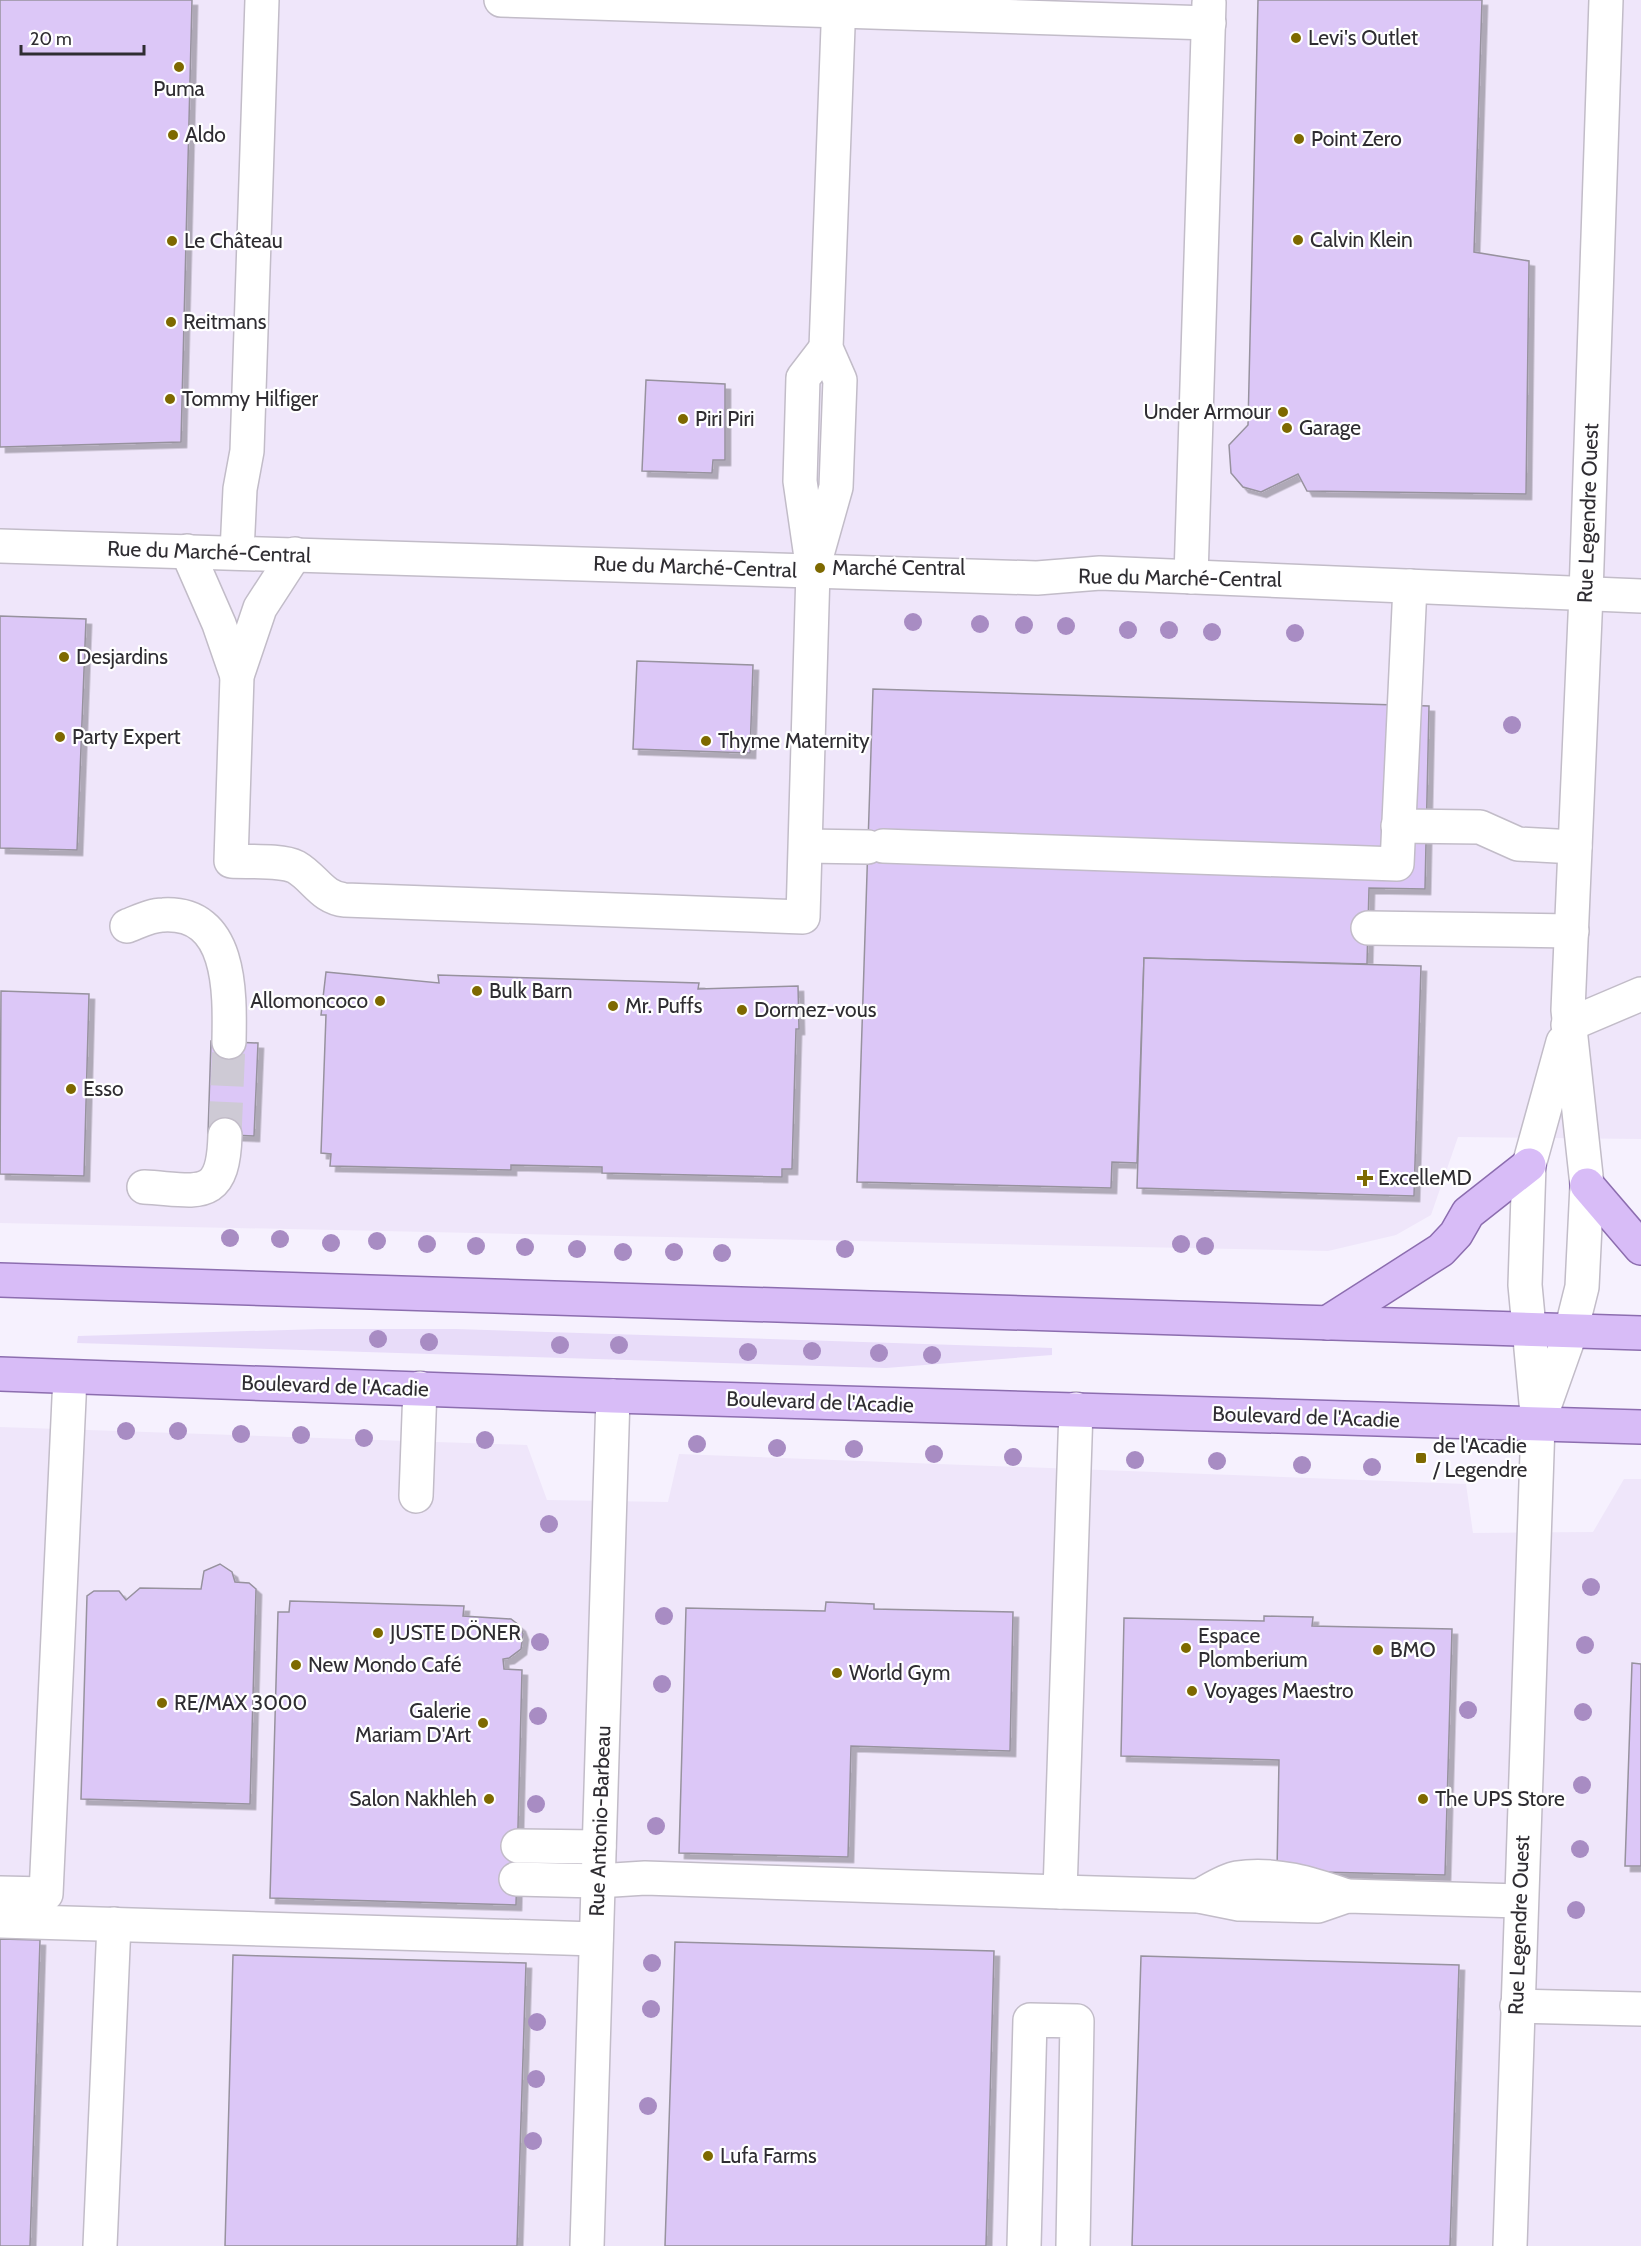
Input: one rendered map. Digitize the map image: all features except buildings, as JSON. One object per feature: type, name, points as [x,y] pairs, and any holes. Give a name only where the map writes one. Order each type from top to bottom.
[{"type":"main road","points":[[1327,1323],[1441,1250],[1456,1234],[1468,1213],[1529,1165]]},
{"type":"main road","points":[[1587,1185],[1641,1248]]},
{"type":"main road","points":[[0,1280],[1641,1333]]},
{"type":"main road","name":"Boulevard de l'Acadie","points":[[0,1374],[613,1396],[1641,1427]]},
{"type":"street","points":[[237,552],[240,489],[247,451],[262,0]]},
{"type":"street","points":[[501,0],[1209,11],[1191,577]]},
{"type":"street","name":"Rue Legendre Ouest","points":[[1539,1424],[1571,1331],[1582,1287],[1587,1185],[1568,1025],[1586,594],[1606,0]]},
{"type":"street","points":[[295,554],[260,608],[237,676],[231,861],[295,867],[335,899],[803,916],[813,571],[836,487],[840,380],[826,348],[838,6]]},
{"type":"street","name":"Rue du Marché-Central","points":[[0,546],[1037,578],[1100,573],[1641,596]]},
{"type":"street","points":[[187,551],[219,624],[237,676]]},
{"type":"street","points":[[806,846],[1397,864],[1410,586]]},
{"type":"street","points":[[1398,826],[1480,827],[1518,844],[1575,846]]},
{"type":"street","points":[[127,926],[161,915],[188,917],[208,929],[219,950],[228,992],[229,1042]]},
{"type":"street","points":[[1368,928],[1572,931]]},
{"type":"street","points":[[1568,1025],[1641,994]]},
{"type":"street","name":"Rue Legendre Ouest","points":[[1510,2246],[1520,1901],[1539,1424],[1524,1267],[1529,1165],[1568,1025]]},
{"type":"street","points":[[144,1187],[194,1189],[209,1186],[223,1169],[225,1135]]},
{"type":"street","points":[[45,1908],[70,1377]]},
{"type":"street","points":[[416,1496],[420,1388]]},
{"type":"street","name":"Rue Antonio-Barbeau","points":[[587,2246],[613,1396]]},
{"type":"street","points":[[1060,1892],[1076,1409]]},
{"type":"street","points":[[518,1846],[599,1847]]},
{"type":"street","points":[[516,1879],[598,1881],[645,1878],[1199,1896],[1239,1904],[1318,1906],[1347,1896],[1520,1901]]},
{"type":"street","points":[[0,1893],[45,1908],[114,1924],[596,1939]]},
{"type":"street","points":[[0,1921],[45,1908]]},
{"type":"street","points":[[100,2246],[114,1924]]},
{"type":"street","points":[[1517,2006],[1641,2009]]},
{"type":"street","points":[[1024,2246],[1030,2020],[1077,2021],[1073,2246]]},
{"type":"shaded area","name":"Marché Central","points":[[0,0],[1641,0],[1641,1139],[1458,1137],[1431,1215],[1396,1235],[1328,1251],[0,1223]]},
{"type":"shaded area","points":[[321,1329],[456,1329],[1052,1348],[1052,1355],[886,1368],[77,1343],[78,1336]]},
{"type":"shaded area","points":[[0,1427],[527,1445],[547,1500],[668,1502],[679,1454],[1466,1484],[1473,1533],[1593,1532],[1624,1479],[1641,1479],[1641,2246],[0,2246]]},
{"type":"tunnel","points":[[225,1135],[229,1042]]},
{"type":"place","name":"Levi's Outlet","points":[[1296,38]]},
{"type":"place","name":"Puma","points":[[179,67]]},
{"type":"place","name":"Aldo","points":[[173,135]]},
{"type":"place","name":"Point Zero","points":[[1299,139]]},
{"type":"place","name":"Calvin Klein","points":[[1298,240]]},
{"type":"place","name":"Le Château","points":[[172,241]]},
{"type":"place","name":"Reitmans","points":[[171,322]]},
{"type":"place","name":"Tommy Hilfiger","points":[[170,399]]},
{"type":"place","name":"Under Armour","points":[[1283,412]]},
{"type":"place","name":"Piri Piri","points":[[683,419]]},
{"type":"place","name":"Garage","points":[[1287,428]]},
{"type":"place","name":"Marché Central","points":[[820,568]]},
{"type":"place","name":"Desjardins","points":[[64,657]]},
{"type":"place","name":"Party Expert","points":[[60,737]]},
{"type":"place","name":"Thyme Maternity","points":[[706,741]]},
{"type":"place","name":"Bulk Barn","points":[[477,991]]},
{"type":"place","name":"Allomoncoco","points":[[380,1001]]},
{"type":"place","name":"Mr. Puffs","points":[[613,1006]]},
{"type":"place","name":"Dormez-vous","points":[[742,1010]]},
{"type":"place","name":"Esso","points":[[71,1089]]},
{"type":"place","name":"ExcelleMD","points":[[1365,1178]]},
{"type":"place","name":"de l'Acadie / Legendre","points":[[1421,1458]]},
{"type":"place","name":"JUSTE DÖNER","points":[[378,1633]]},
{"type":"place","name":"Espace Plomberium","points":[[1186,1648]]},
{"type":"place","name":"BMO","points":[[1378,1650]]},
{"type":"place","name":"New Mondo Café","points":[[296,1665]]},
{"type":"place","name":"World Gym","points":[[837,1673]]},
{"type":"place","name":"Voyages Maestro","points":[[1192,1691]]},
{"type":"place","name":"RE/MAX 3000","points":[[162,1703]]},
{"type":"place","name":"Galerie Mariam D'Art","points":[[483,1723]]},
{"type":"place","name":"Salon Nakhleh","points":[[489,1799]]},
{"type":"place","name":"The UPS Store","points":[[1423,1799]]},
{"type":"place","name":"Lufa Farms","points":[[708,2156]]}]
